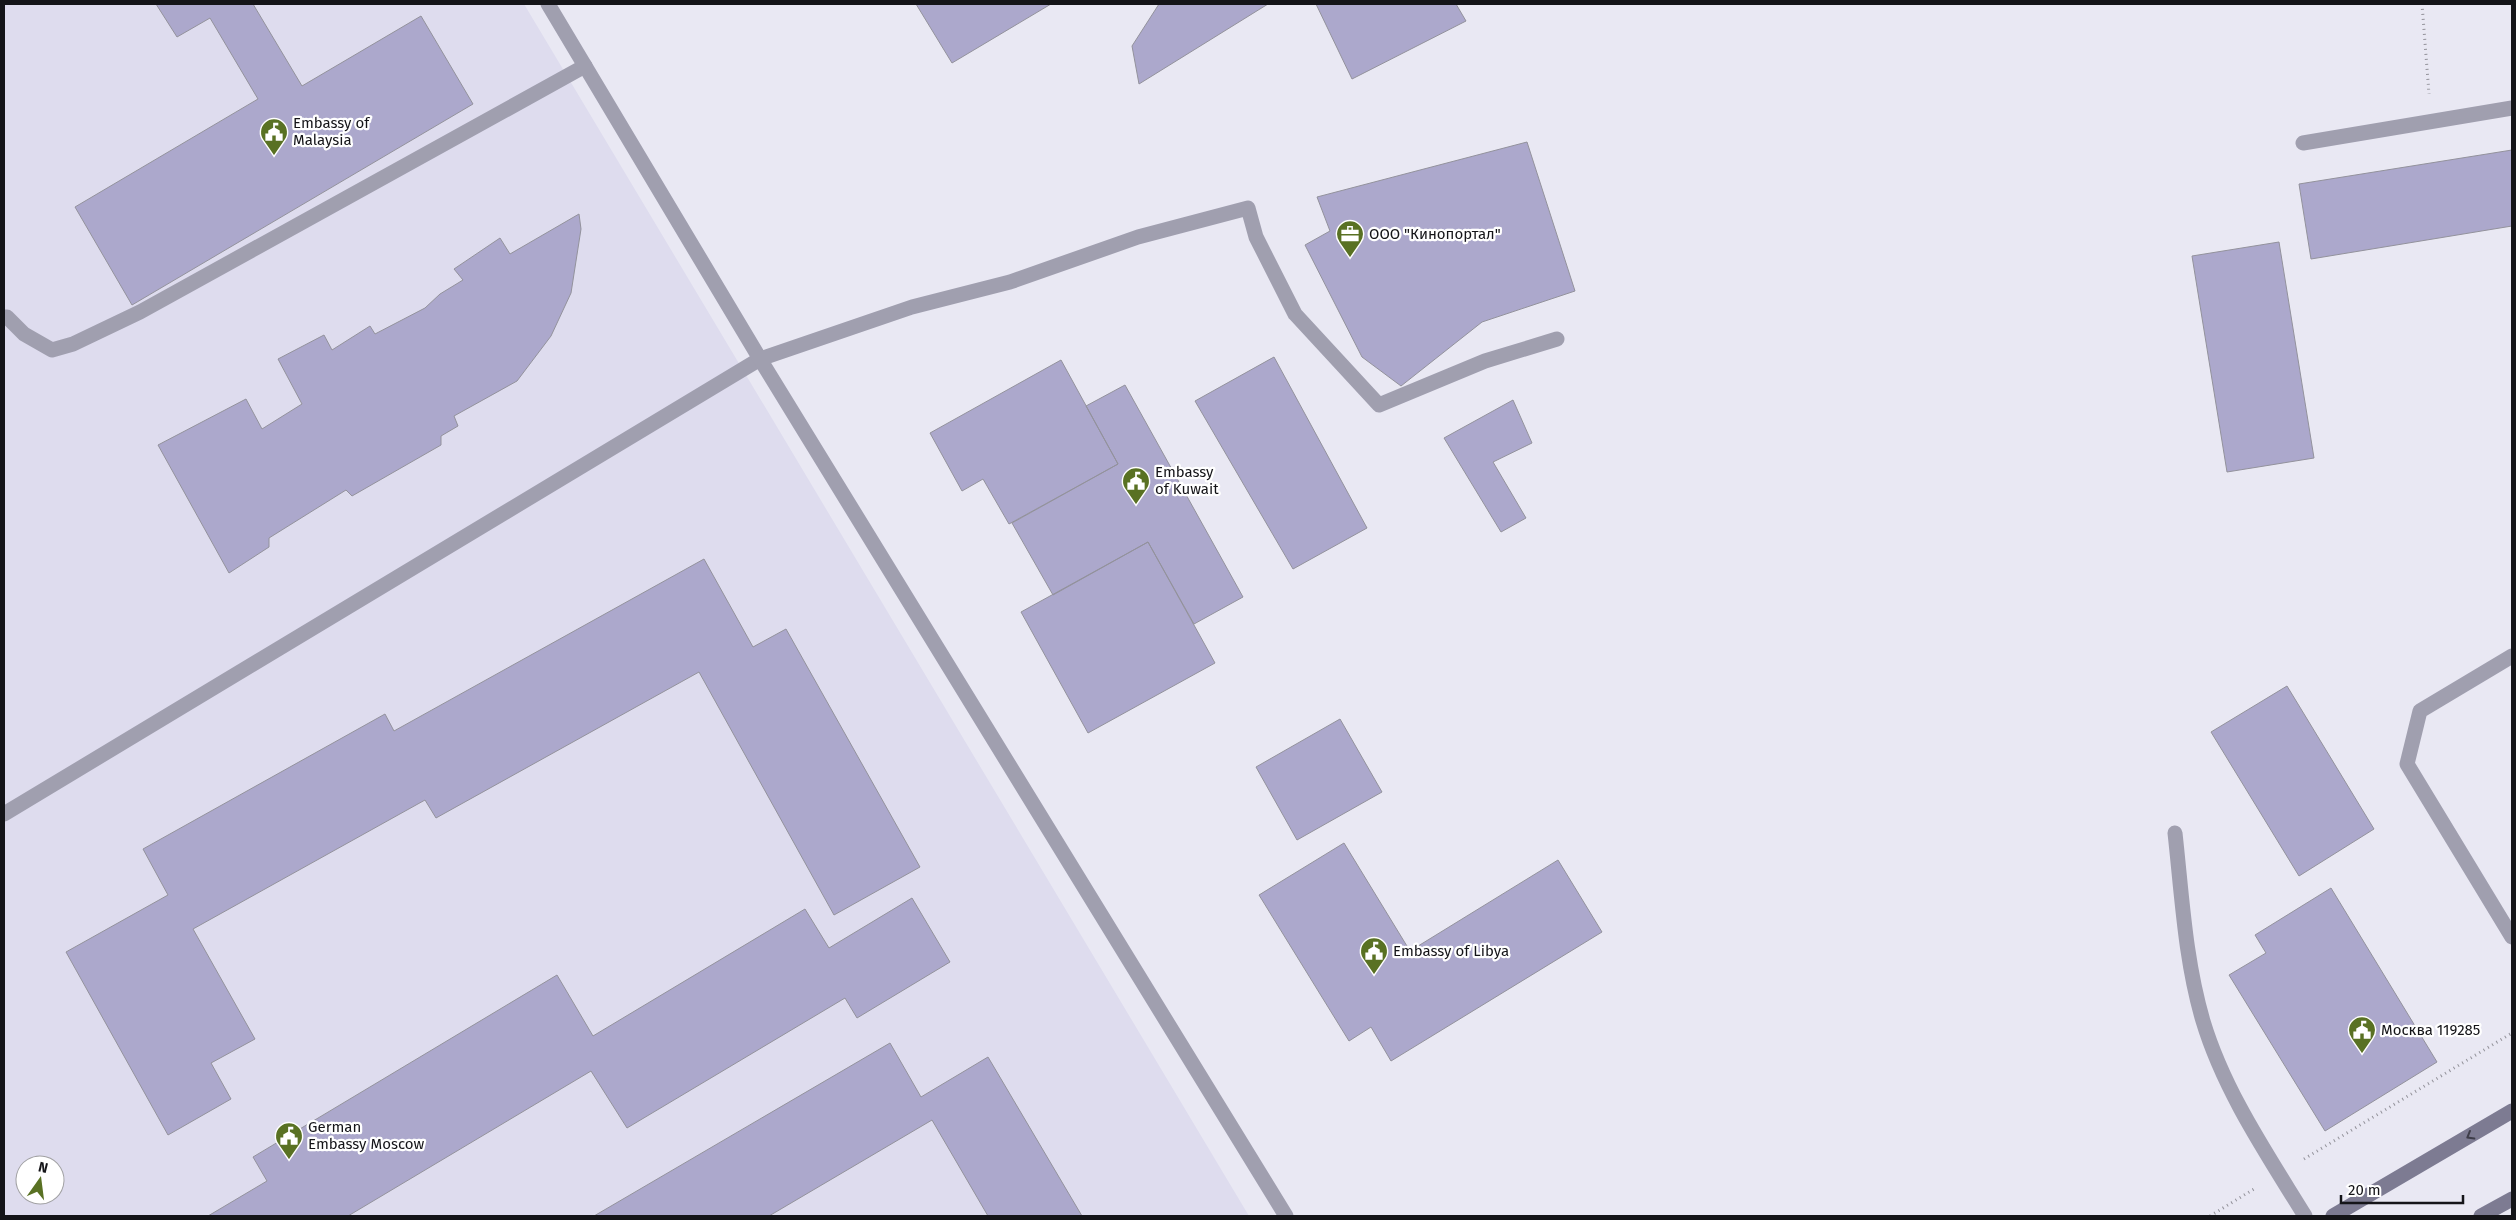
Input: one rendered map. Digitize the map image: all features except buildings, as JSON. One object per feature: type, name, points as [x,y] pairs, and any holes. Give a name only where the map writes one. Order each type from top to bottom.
[{"type":"main road","points":[[2333,1216],[2512,1111]]},
{"type":"main road","points":[[2481,1216],[2512,1199]]},
{"type":"street","points":[[548,4],[760,359],[1286,1216]]},
{"type":"street","points":[[4,317],[7,317],[24,334],[52,350],[73,344],[140,312],[585,66]]},
{"type":"street","points":[[2303,143],[2512,108]]},
{"type":"street","points":[[4,814],[760,359],[838,334],[912,307],[1010,282],[1138,237],[1248,208],[1256,236],[1296,314],[1379,405],[1485,361],[1556,340]]},
{"type":"street","points":[[2512,656],[2420,711],[2407,764],[2512,937]]},
{"type":"street","points":[[2174,833],[2188,953],[2203,1023],[2230,1088],[2305,1216]]},
{"type":"path","points":[[2422,4],[2431,122]]},
{"type":"path","points":[[2210,1216],[2512,1032]]},
{"type":"shaded area","points":[[4,4],[524,4],[1249,1216],[4,1216]]},
{"type":"place","name":"Embassy of Malaysia","points":[[274,156]]},
{"type":"place","name":"ООО \"Кинопортал\"","points":[[1350,258]]},
{"type":"place","name":"Embassy of Kuwait","points":[[1136,505]]},
{"type":"place","name":"Embassy of Libya","points":[[1374,975]]},
{"type":"place","name":"Москва 119285","points":[[2362,1054]]},
{"type":"place","name":"German Embassy Moscow","points":[[289,1160]]}]
